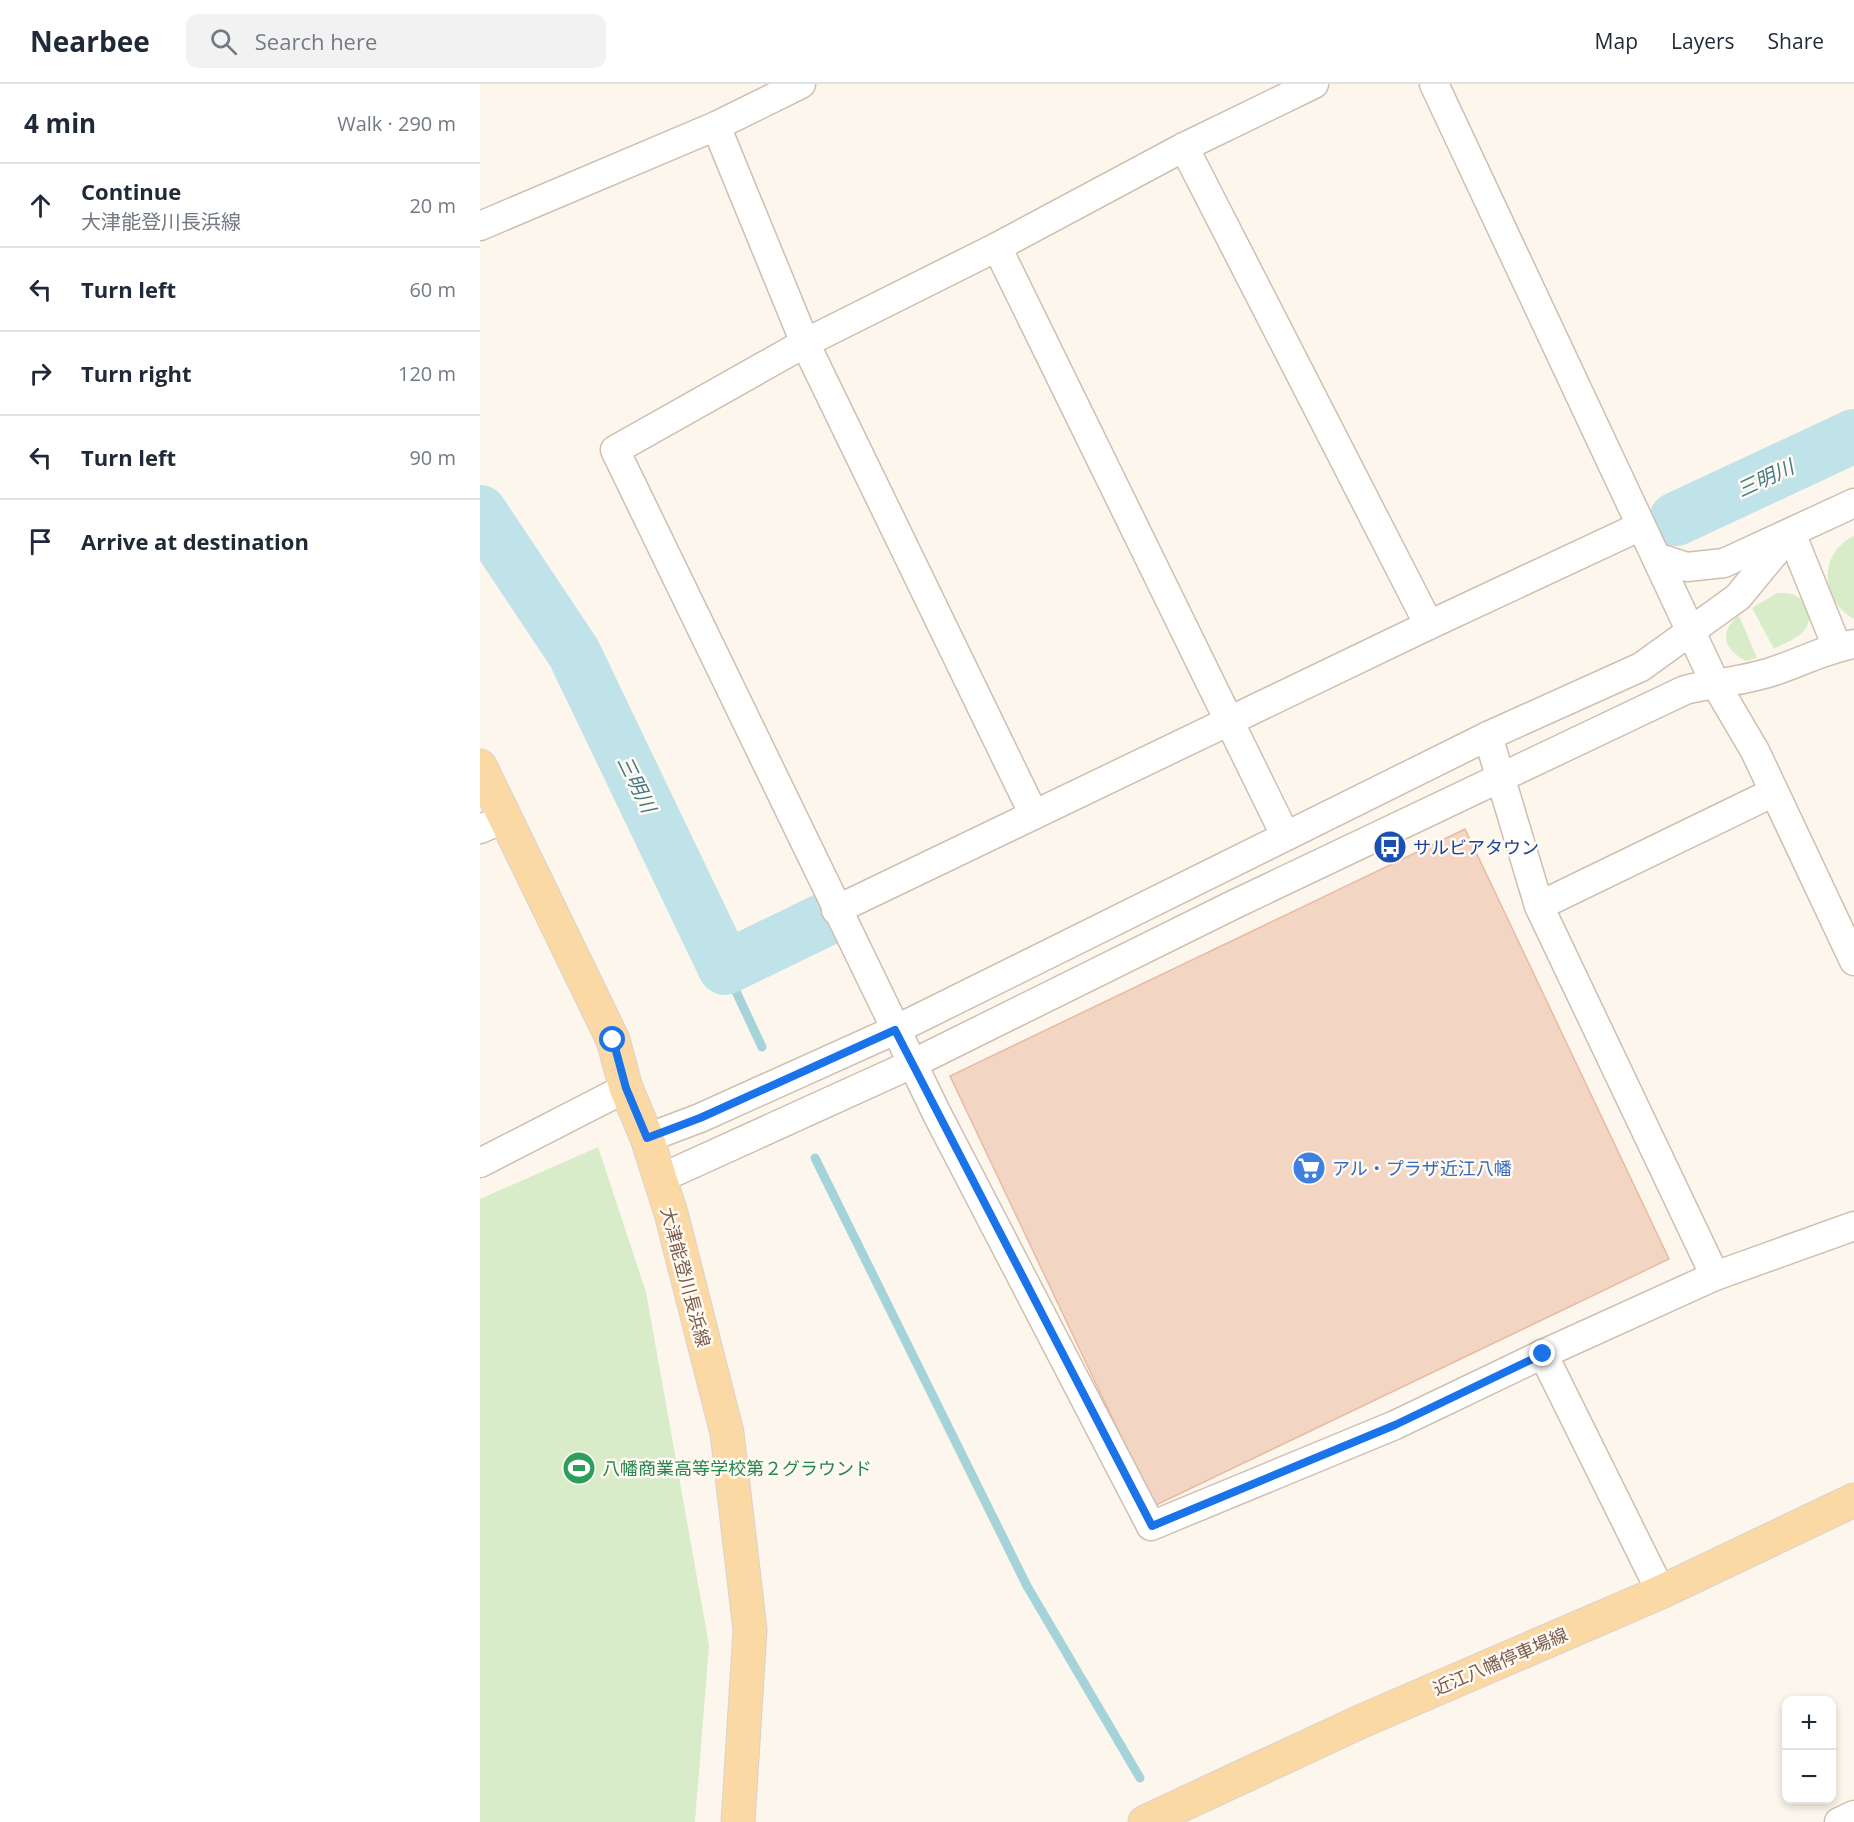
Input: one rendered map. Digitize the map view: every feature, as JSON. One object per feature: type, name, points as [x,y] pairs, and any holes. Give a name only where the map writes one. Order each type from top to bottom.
[{"type":"main road","name":"大津能登川長浜線","points":[[480,766],[493,824],[613,1040],[626,1088],[647,1138],[671,1213],[727,1433],[750,1630],[738,1822]]},
{"type":"main road","name":"近江八幡停車場線","points":[[1165,1818],[1362,1721],[1661,1592],[1854,1500]]},
{"type":"street","points":[[480,226],[716,126],[801,84]]},
{"type":"street","points":[[1314,84],[1184,147],[997,247],[805,343],[615,450],[895,1030],[1152,1526],[1395,1425],[1543,1354],[1715,1276],[1854,1226]]},
{"type":"street","points":[[1434,84],[1715,683],[1755,751],[1854,961]]},
{"type":"street","points":[[716,126],[805,343],[1034,815]]},
{"type":"street","points":[[1184,147],[1429,625]]},
{"type":"street","points":[[997,247],[1231,720],[1285,835]]},
{"type":"street","points":[[1656,557],[1688,567],[1724,563],[1854,503]]},
{"type":"street","points":[[836,910],[1429,625],[1641,526]]},
{"type":"street","points":[[647,1138],[700,1118],[895,1030],[1488,736],[1641,667],[1738,597],[1791,533]]},
{"type":"street","points":[[659,1179],[912,1064],[1500,777],[1685,690],[1755,677],[1845,645],[1791,533]]},
{"type":"street","points":[[1488,736],[1539,906],[1715,1276]]},
{"type":"street","points":[[1539,906],[1774,792]]},
{"type":"street","points":[[480,1163],[626,1088]]},
{"type":"street","points":[[1543,1354],[1661,1592]]},
{"type":"street","points":[[1839,1822],[1854,1815]]},
{"type":"green space","points":[[1854,536],[1854,619],[1843,611],[1835,600],[1828,577],[1829,565],[1834,553]]},
{"type":"green space","points":[[1777,593],[1792,594],[1801,599],[1807,608],[1809,618],[1806,628],[1800,635],[1774,649],[1752,608]]},
{"type":"green space","points":[[1739,616],[1757,658],[1746,661],[1739,657],[1726,640],[1728,628]]},
{"type":"green space","name":"八幡商業高等学校第２グラウンド","points":[[598,1147],[646,1292],[709,1645],[695,1822],[480,1822],[480,1199]]},
{"type":"building","name":"アル・プラザ近江八幡","points":[[1465,829],[1669,1259],[1154,1506],[950,1076]]},
{"type":"waterway","name":"三明川","points":[[1676,519],[1854,436]]},
{"type":"waterway","name":"三明川","points":[[480,512],[574,653],[725,968],[826,919]]},
{"type":"waterway","points":[[725,968],[762,1047]]},
{"type":"waterway","points":[[815,1158],[1027,1586],[1140,1778]]},
{"type":"place","name":"サルビアタウン","points":[[1390,847]]},
{"type":"place","name":"アル・プラザ近江八幡","points":[[1309,1168]]},
{"type":"place","name":"八幡商業高等学校第２グラウンド","points":[[579,1468]]},
{"type":"route","points":[[613,1040],[626,1088],[647,1138],[700,1118],[895,1030],[1152,1526],[1395,1425],[1543,1354]]}]
